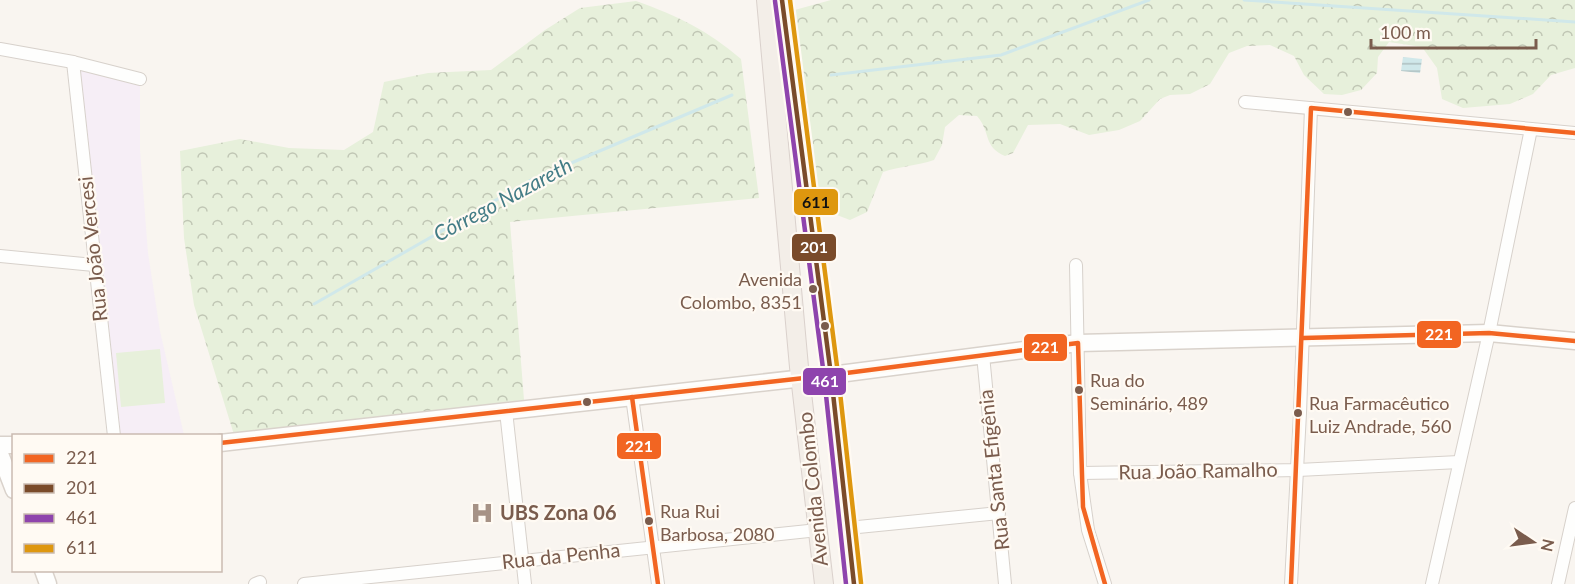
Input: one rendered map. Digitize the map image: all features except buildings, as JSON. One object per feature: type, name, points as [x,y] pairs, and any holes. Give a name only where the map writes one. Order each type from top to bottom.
[{"type":"main road","name":"Avenida Colombo","points":[[766,0],[801,379],[824,584]]},
{"type":"main road","name":"Avenida Colombo","points":[[782,0],[831,375],[854,584]]},
{"type":"street","points":[[0,49],[73,62],[140,79]]},
{"type":"street","name":"Rua João Vercesi","points":[[73,62],[114,434]]},
{"type":"street","points":[[1245,102],[1575,133]]},
{"type":"street","points":[[1291,584],[1298,470],[1311,108]]},
{"type":"street","points":[[1432,584],[1489,333],[1531,129]]},
{"type":"street","points":[[0,256],[94,265]]},
{"type":"street","points":[[1076,265],[1080,473],[1088,530],[1105,584]]},
{"type":"street","points":[[222,443],[801,379],[1078,343],[1489,333],[1575,341]]},
{"type":"street","name":"Rua Santa Efigênia","points":[[983,356],[1005,584]]},
{"type":"street","points":[[632,397],[658,584]]},
{"type":"street","points":[[506,411],[525,584]]},
{"type":"street","points":[[0,454],[12,485]]},
{"type":"street","name":"Rua João Ramalho","points":[[1080,473],[1298,470],[1460,462]]},
{"type":"street","points":[[1558,584],[1575,508]]},
{"type":"street","points":[[848,528],[999,513]]},
{"type":"street","name":"Rua da Penha","points":[[304,584],[818,530]]},
{"type":"shaded area","points":[[73,62],[140,79],[140,150],[148,253],[160,331],[184,434],[114,434]]},
{"type":"green space","points":[[831,0],[1575,0],[1575,68],[1551,75],[1533,94],[1510,104],[1463,108],[1442,99],[1437,68],[1422,47],[1389,42],[1378,57],[1377,73],[1361,90],[1342,95],[1324,94],[1304,75],[1294,56],[1270,45],[1247,46],[1229,53],[1210,84],[1190,94],[1170,95],[1160,99],[1140,121],[1119,130],[1089,135],[1060,124],[1028,125],[1013,153],[1005,156],[990,144],[977,116],[959,115],[945,127],[942,145],[934,160],[883,172],[867,212],[850,220],[821,209],[814,188],[791,11]]},
{"type":"green space","points":[[636,1],[692,25],[741,59],[759,198],[510,222],[524,400],[235,438],[194,305],[184,238],[180,151],[240,139],[289,148],[344,150],[373,132],[384,82],[428,73],[491,70],[545,30],[580,8]]},
{"type":"green space","points":[[160,349],[165,403],[121,407],[116,353]]},
{"type":"water","points":[[1403,57],[1422,59],[1420,73],[1401,71]]},
{"type":"waterway","name":"Córrego Nazareth","points":[[831,75],[1001,55],[1149,0]]},
{"type":"waterway","name":"Córrego Nazareth","points":[[1244,0],[1575,22]]},
{"type":"waterway","name":"Córrego Nazareth","points":[[314,304],[531,180],[732,95]]},
{"type":"transit line","name":"201","points":[[782,0],[831,375],[854,584]]},
{"type":"transit line","name":"611","points":[[790,0],[838,374],[861,583]]},
{"type":"transit line","name":"461","points":[[775,1],[824,376],[846,584]]},
{"type":"transit line","name":"221","points":[[1291,584],[1311,108],[1575,133]]},
{"type":"transit line","name":"221","points":[[1303,338],[1489,333],[1575,341]]},
{"type":"transit line","name":"221","points":[[222,443],[831,375],[1078,343],[1083,507],[1105,584]]},
{"type":"transit line","name":"221","points":[[632,397],[658,584]]},
{"type":"place","name":"Avenida Colombo, 8351","points":[[813,289]]},
{"type":"place","name":"Rua do Seminário, 489","points":[[1079,390]]},
{"type":"place","name":"Rua Farmacêutico Luiz Andrade, 560","points":[[1298,413]]},
{"type":"place","name":"UBS Zona 06","points":[[482,513]]},
{"type":"place","name":"Rua Rui Barbosa, 2080","points":[[649,521]]}]
